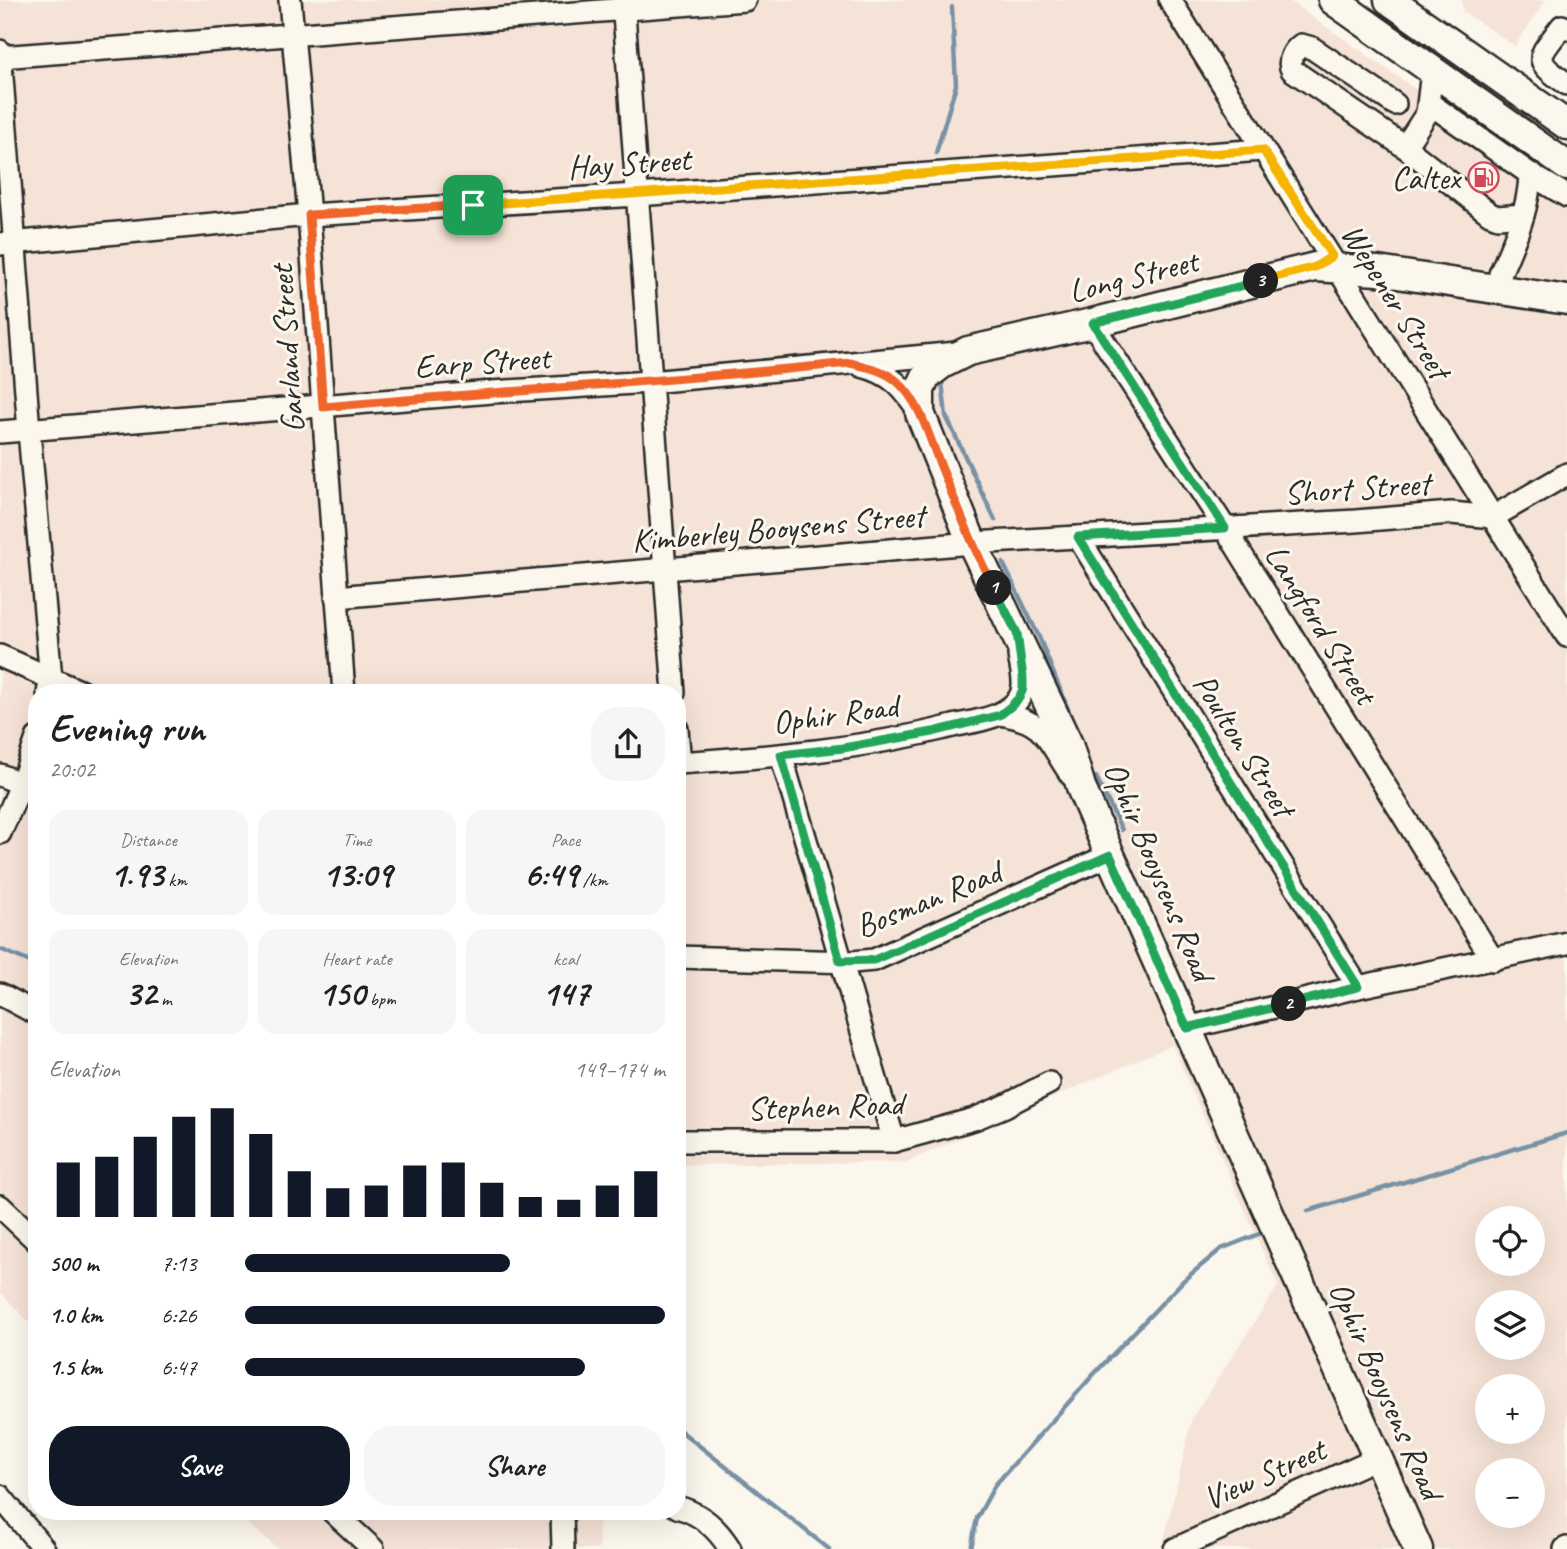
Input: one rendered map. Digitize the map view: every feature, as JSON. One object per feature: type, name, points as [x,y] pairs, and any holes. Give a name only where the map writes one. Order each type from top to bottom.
[{"type":"main road","points":[[1333,0],[1567,166]]},
{"type":"main road","points":[[1389,0],[1567,125]]},
{"type":"main road","name":"Long Street","points":[[920,412],[920,390],[926,376],[942,364],[968,351],[1368,256],[1567,284]]},
{"type":"main road","name":"Long Street","points":[[1329,264],[1567,298]]},
{"type":"main road","points":[[1500,274],[1506,280],[1521,286],[1567,298]]},
{"type":"main road","name":"Ophir Booysens Road","points":[[920,412],[972,543],[1068,744],[1082,790],[1110,855],[1418,1549]]},
{"type":"street","name":"Garland Street","points":[[290,0],[309,215],[343,684]]},
{"type":"street","points":[[0,57],[624,5],[745,0]]},
{"type":"street","name":"Wepener Street","points":[[1170,0],[1263,150],[1329,264],[1382,340],[1567,636]]},
{"type":"street","points":[[624,5],[673,684]]},
{"type":"street","points":[[1565,25],[1542,52],[1541,61],[1545,68],[1567,84]]},
{"type":"street","points":[[1395,104],[1312,48],[1301,45],[1293,55],[1290,63],[1292,70],[1405,147],[1490,214],[1523,215]]},
{"type":"street","points":[[0,51],[7,243],[29,431],[49,684]]},
{"type":"street","points":[[1405,147],[1427,113],[1432,71]]},
{"type":"street","points":[[1429,103],[1530,174],[1567,196]]},
{"type":"street","name":"Hay Street","points":[[7,243],[309,215],[637,195],[1263,150]]},
{"type":"street","points":[[1500,274],[1517,236],[1530,188],[1530,174]]},
{"type":"street","name":"Langford Street","points":[[1093,323],[1225,528],[1493,960]]},
{"type":"street","name":"Earp Street","points":[[0,432],[492,391],[650,382],[968,351]]},
{"type":"street","points":[[850,363],[876,369],[890,376],[902,386],[920,412]]},
{"type":"street","points":[[1493,517],[1567,474]]},
{"type":"street","name":"Short Street","points":[[1225,528],[1451,513],[1493,517]]},
{"type":"street","name":"Kimberley Booysens Street","points":[[337,597],[972,543],[1225,528]]},
{"type":"street","name":"Poulton Street","points":[[1078,537],[1358,987]]},
{"type":"street","points":[[1000,715],[1016,702],[1023,689],[1017,633]]},
{"type":"street","points":[[0,656],[46,684]]},
{"type":"street","points":[[1000,715],[1016,717],[1036,725],[1082,790]]},
{"type":"street","name":"Ophir Road","points":[[686,762],[781,755],[870,743],[933,732],[1000,715]]},
{"type":"street","points":[[781,755],[894,1141]]},
{"type":"street","points":[[0,775],[28,786]]},
{"type":"street","points":[[0,833],[28,788]]},
{"type":"street","name":"Bosman Road","points":[[686,957],[874,960],[1110,855]]},
{"type":"street","points":[[1187,1028],[1358,987],[1567,943]]},
{"type":"street","points":[[0,994],[28,1009]]},
{"type":"street","name":"Stephen Road","points":[[686,1141],[894,1141],[974,1119],[1049,1083]]},
{"type":"street","points":[[0,1206],[28,1232]]},
{"type":"street","name":"View Street","points":[[1175,1549],[1379,1457]]},
{"type":"street","points":[[0,1496],[44,1549]]},
{"type":"street","points":[[686,1511],[713,1526],[730,1549]]},
{"type":"street","points":[[342,1520],[373,1549]]},
{"type":"street","points":[[562,1520],[564,1549]]},
{"type":"shaded area","points":[[0,0],[1288,0],[1567,195],[1567,1549],[1162,1549],[1192,1418],[1278,1286],[1172,1045],[906,1162],[686,1165],[686,684],[28,684],[28,1321],[0,1292]]},
{"type":"shaded area","points":[[1462,0],[1546,0],[1515,46],[1463,12]]},
{"type":"shaded area","points":[[244,1520],[599,1520],[599,1549],[278,1549]]},
{"type":"waterway","points":[[936,153],[956,85],[952,7]]},
{"type":"waterway","points":[[942,382],[946,416],[995,520]]},
{"type":"waterway","points":[[1003,563],[1039,637],[1076,729]]},
{"type":"waterway","points":[[1096,777],[1122,830]]},
{"type":"waterway","points":[[0,949],[28,961]]},
{"type":"waterway","points":[[1308,1211],[1567,1133]]},
{"type":"waterway","points":[[971,1549],[977,1518],[995,1485],[1094,1374],[1184,1280],[1221,1249],[1259,1234]]},
{"type":"waterway","points":[[686,1435],[829,1549]]},
{"type":"place","name":"Caltex","points":[[1483,178]]},
{"type":"route","points":[[1263,150],[1332,256],[1315,267],[1093,323],[1225,528],[1078,537],[1358,987],[1187,1028],[1110,855],[874,960],[840,961],[781,755],[843,748],[933,732],[1000,715],[1019,698],[1024,683],[1017,633],[972,543],[920,412],[902,386],[890,376],[876,369],[850,363],[650,382],[492,391],[323,407],[309,215],[473,205],[1263,150]]}]
